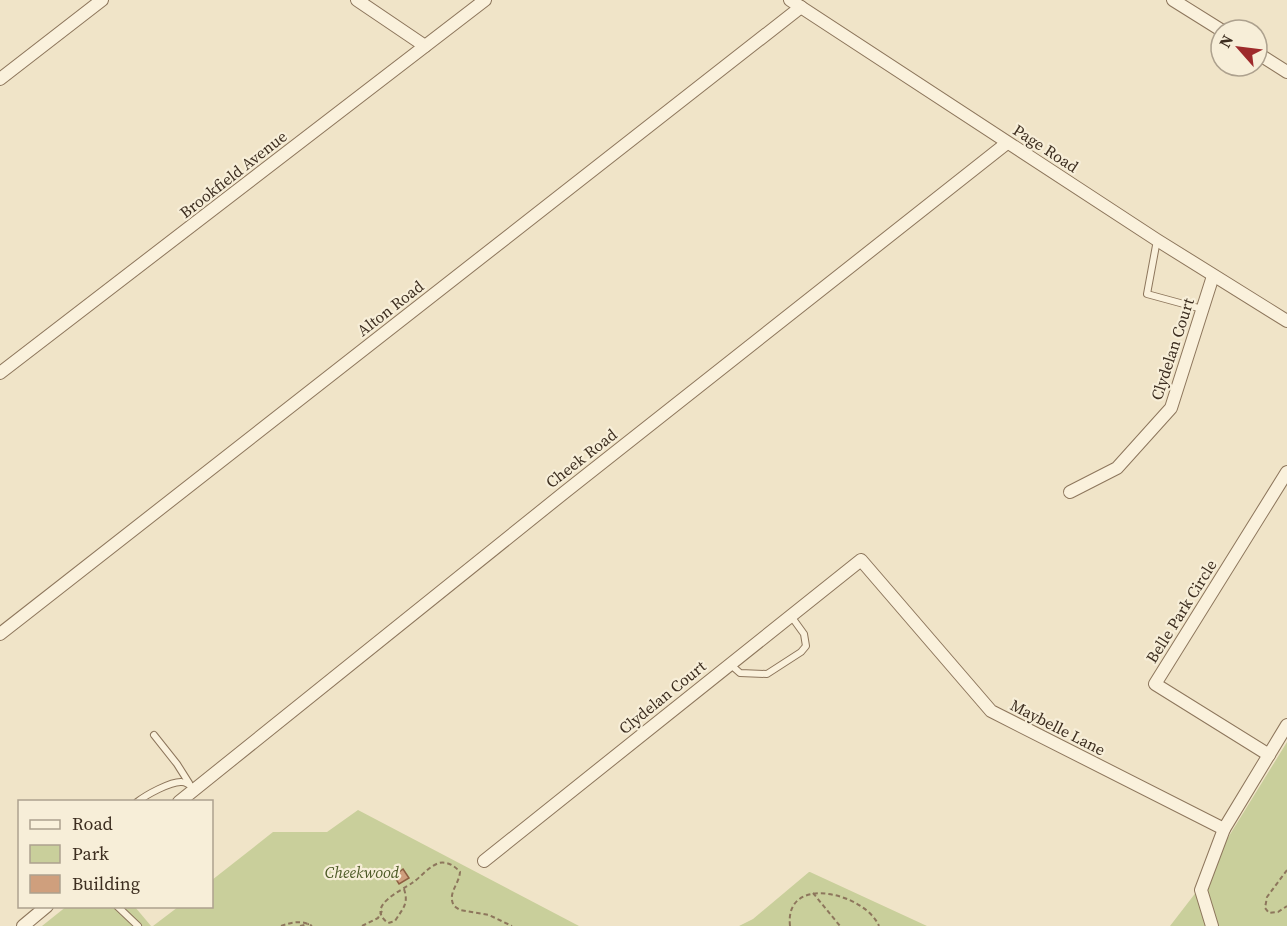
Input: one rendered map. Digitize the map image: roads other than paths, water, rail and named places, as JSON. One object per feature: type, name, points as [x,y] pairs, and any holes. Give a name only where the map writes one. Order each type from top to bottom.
[{"type":"street","points":[[0,79],[102,0]]},
{"type":"street","points":[[357,0],[425,46]]},
{"type":"street","name":"Brookfield Avenue","points":[[0,374],[485,0]]},
{"type":"street","name":"Page Road","points":[[790,0],[1157,240],[1287,321]]},
{"type":"street","points":[[1173,0],[1209,22]]},
{"type":"street","name":"Alton Road","points":[[0,634],[801,7]]},
{"type":"street","points":[[1269,61],[1287,72]]},
{"type":"street","name":"Cheek Road","points":[[180,800],[192,786],[1007,143]]},
{"type":"street","name":"Clydelan Court","points":[[1071,492],[1117,468],[1172,408],[1213,276]]},
{"type":"street","name":"Belle Park Circle","points":[[1269,755],[1155,684],[1287,472]]},
{"type":"street","name":"Clydelan Court","points":[[484,861],[861,560]]},
{"type":"street","name":"Maybelle Lane","points":[[861,560],[991,711],[1224,829]]},
{"type":"street","points":[[1212,926],[1201,890],[1224,829],[1287,725]]},
{"type":"street","points":[[23,926],[46,908]]},
{"type":"lane","points":[[1157,240],[1147,294],[1203,310]]},
{"type":"lane","points":[[730,664],[740,673],[767,674],[801,652],[807,641],[791,616]]},
{"type":"lane","points":[[153,735],[192,786]]},
{"type":"lane","points":[[139,800],[174,783],[182,782],[192,786]]},
{"type":"lane","points":[[119,908],[138,926]]},
{"type":"park label","name":"Cheekwood","points":[[362,872]]}]
